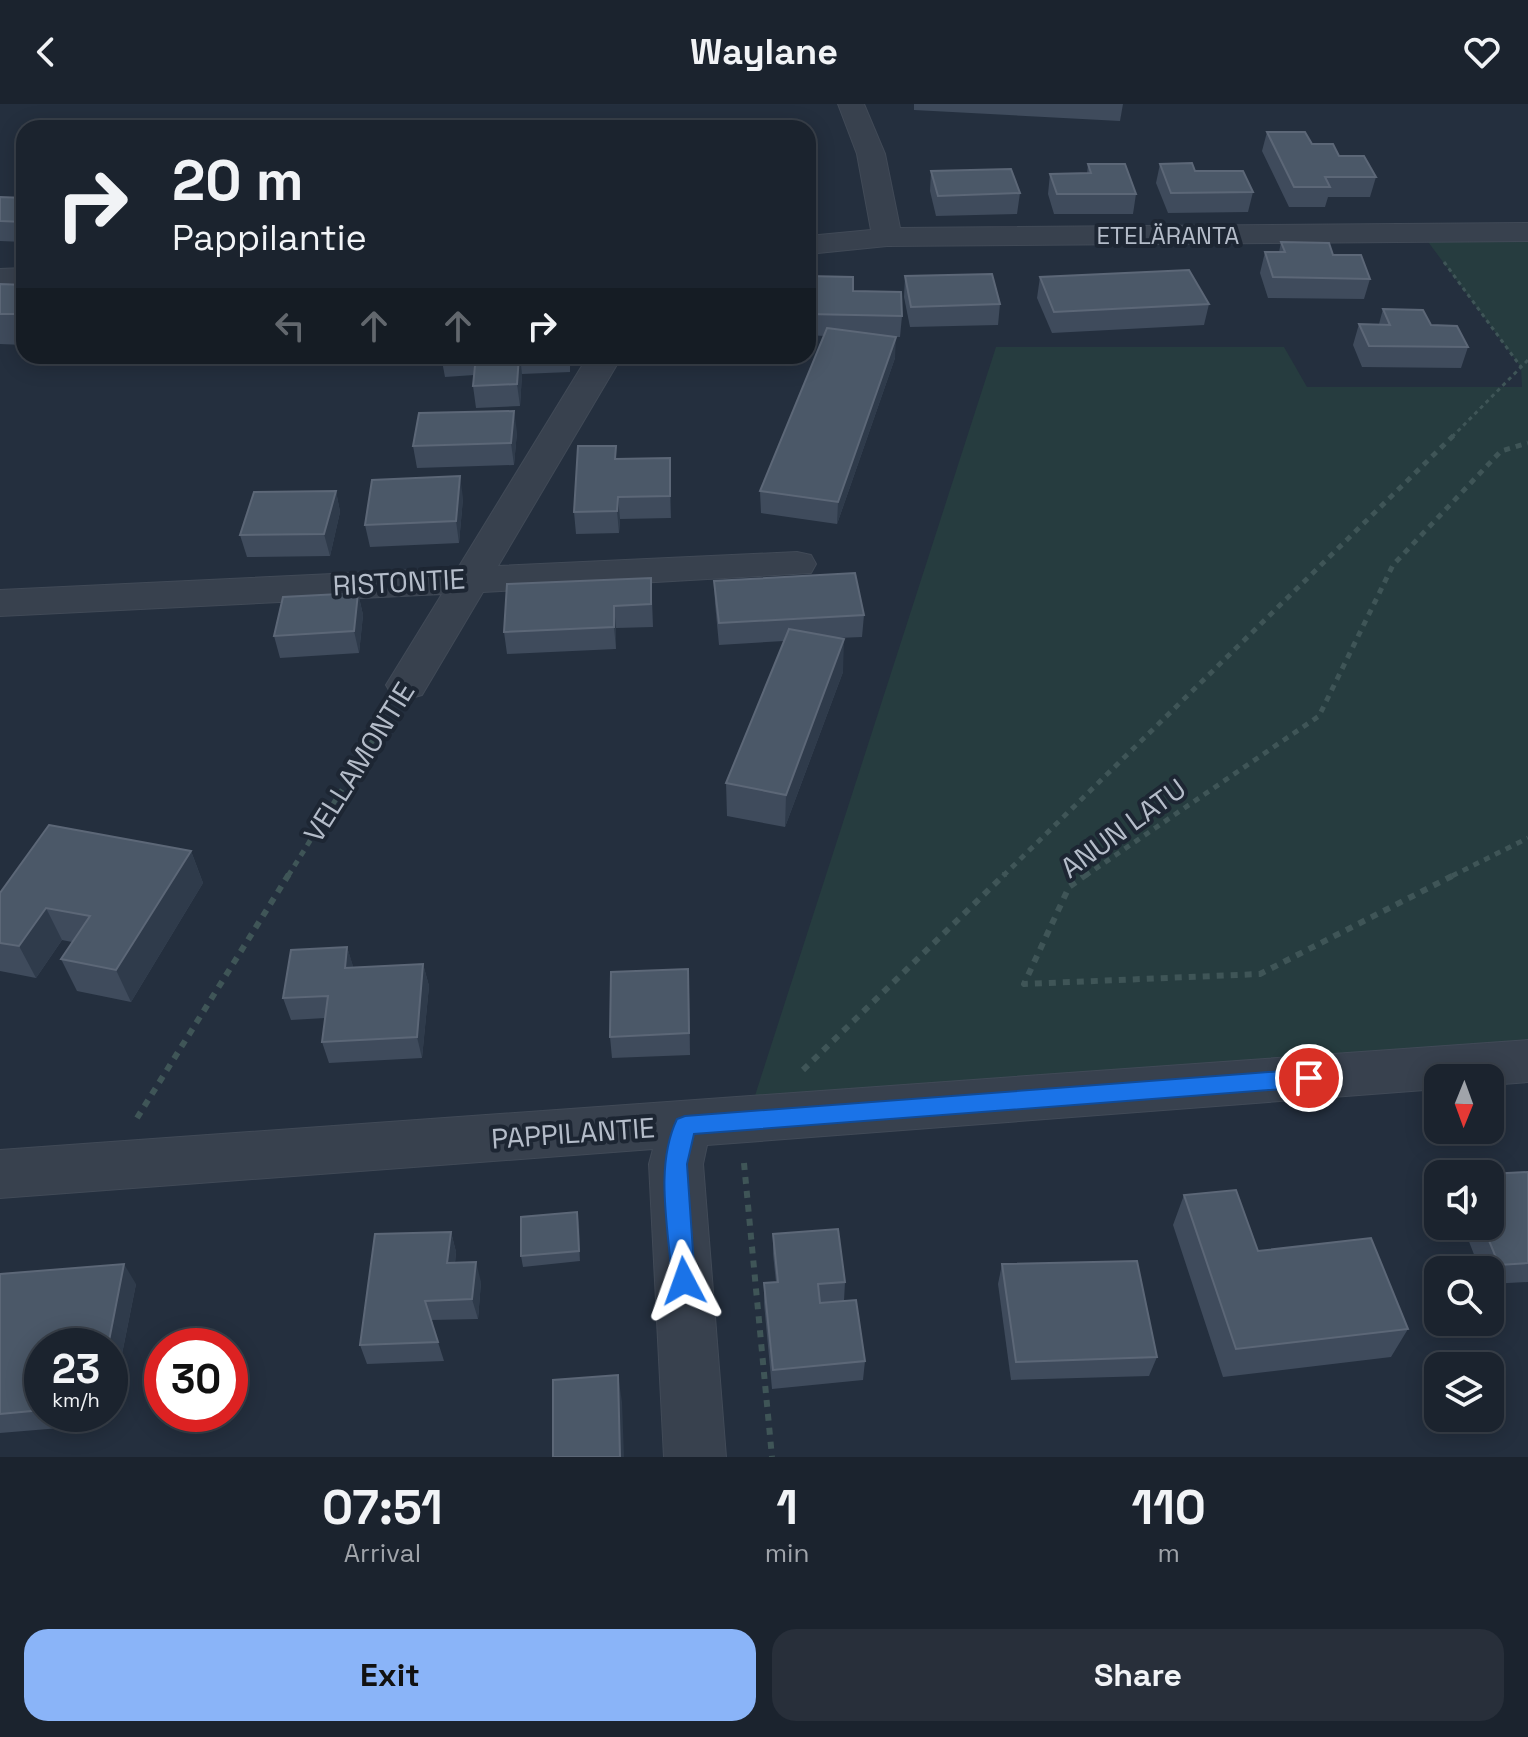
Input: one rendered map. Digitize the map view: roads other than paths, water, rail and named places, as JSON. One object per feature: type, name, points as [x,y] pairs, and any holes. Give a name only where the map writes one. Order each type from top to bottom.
[{"type":"street","points":[[851,104],[871,154],[887,237]]},
{"type":"street","name":"ETELÄRANTA","points":[[816,244],[887,237],[1528,232]]},
{"type":"street","name":"VELLAMONTIE","points":[[407,685],[600,364]]},
{"type":"street","name":"RISTONTIE","points":[[0,603],[797,564]]},
{"type":"street","name":"PAPPILANTIE","points":[[0,1174],[685,1126],[1528,1061]]},
{"type":"street","points":[[685,1126],[676,1164],[695,1457]]}]
